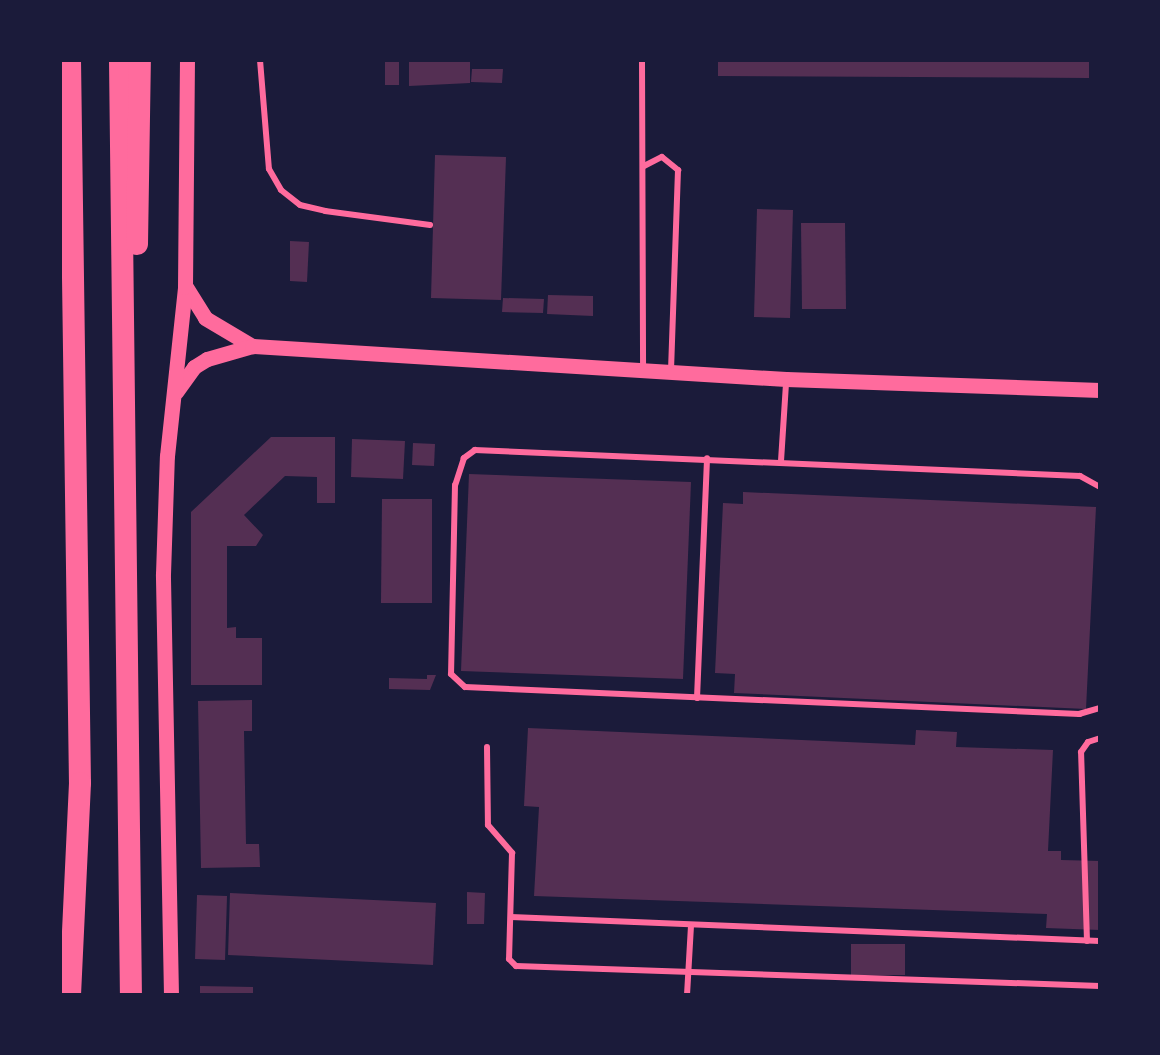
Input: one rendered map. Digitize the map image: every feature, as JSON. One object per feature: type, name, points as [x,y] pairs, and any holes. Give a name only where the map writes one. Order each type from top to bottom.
[{"type":"highway","points":[[70,60],[80,783],[70,995]]},
{"type":"highway","points":[[120,60],[130,995]]},
{"type":"highway","points":[[126,417],[139,208],[140,60]]},
{"type":"street","points":[[170,995],[163,574],[166,456],[185,287],[187,60]]},
{"type":"street","points":[[185,287],[205,318],[252,346]]},
{"type":"street","points":[[176,392],[194,367],[206,358],[252,346],[786,379],[1100,390]]},
{"type":"street","points":[[1078,392],[1100,399]]},
{"type":"lane","points":[[260,60],[269,169],[281,190],[300,204],[324,211],[430,225]]},
{"type":"lane","points":[[642,60],[643,370]]},
{"type":"lane","points":[[642,166],[662,157],[678,170],[671,371]]},
{"type":"lane","points":[[781,461],[786,379]]},
{"type":"lane","points":[[1100,487],[1080,476],[488,449],[464,458],[456,485],[451,674],[465,688],[1079,714],[1100,708]]},
{"type":"lane","points":[[697,698],[707,458]]},
{"type":"lane","points":[[1088,941],[1081,752],[1088,742],[1100,738]]},
{"type":"lane","points":[[487,747],[487,819],[490,830],[512,853],[509,959],[516,966],[1100,986]]},
{"type":"lane","points":[[510,917],[1100,941]]},
{"type":"lane","points":[[687,995],[691,924]]},
{"type":"building","points":[[385,60],[399,60],[399,85],[385,85]]},
{"type":"building","points":[[409,60],[470,60],[470,83],[409,86]]},
{"type":"building","points":[[718,60],[1089,60],[1089,78],[718,76]]},
{"type":"building","points":[[472,69],[503,69],[502,83],[471,82]]},
{"type":"building","points":[[435,155],[506,157],[501,300],[431,298]]},
{"type":"building","points":[[757,209],[793,210],[790,318],[754,317]]},
{"type":"building","points":[[801,223],[845,223],[846,309],[802,309]]},
{"type":"building","points":[[290,241],[309,242],[307,282],[290,281]]},
{"type":"building","points":[[548,295],[593,296],[593,316],[547,314]]},
{"type":"building","points":[[503,298],[544,299],[543,313],[502,312]]},
{"type":"building","points":[[271,437],[335,437],[335,503],[317,503],[317,477],[285,476],[244,515],[263,535],[256,546],[227,546],[227,628],[236,627],[236,638],[262,638],[262,685],[191,685],[191,512]]},
{"type":"building","points":[[352,439],[405,441],[403,479],[351,477]]},
{"type":"building","points":[[413,443],[435,444],[434,466],[412,465]]},
{"type":"building","points":[[469,474],[691,482],[683,679],[461,671]]},
{"type":"building","points":[[743,492],[1096,507],[1086,709],[734,693],[735,674],[715,673],[723,503],[743,504]]},
{"type":"building","points":[[382,499],[432,499],[432,603],[381,603]]},
{"type":"building","points":[[427,675],[436,675],[430,690],[389,689],[389,678],[427,679]]},
{"type":"building","points":[[252,700],[252,731],[244,731],[246,844],[259,844],[260,867],[201,868],[198,701]]},
{"type":"building","points":[[528,728],[915,745],[916,730],[957,732],[956,747],[1053,750],[1048,851],[1061,851],[1061,860],[1100,861],[1100,930],[1046,928],[1047,914],[534,896],[539,807],[524,806]]},
{"type":"building","points":[[467,892],[485,893],[484,924],[467,924]]},
{"type":"building","points":[[230,893],[436,903],[433,965],[228,955]]},
{"type":"building","points":[[197,895],[227,896],[225,960],[195,959]]},
{"type":"building","points":[[851,944],[905,944],[905,975],[851,975]]},
{"type":"building","points":[[200,986],[253,987],[253,995],[200,995]]}]
